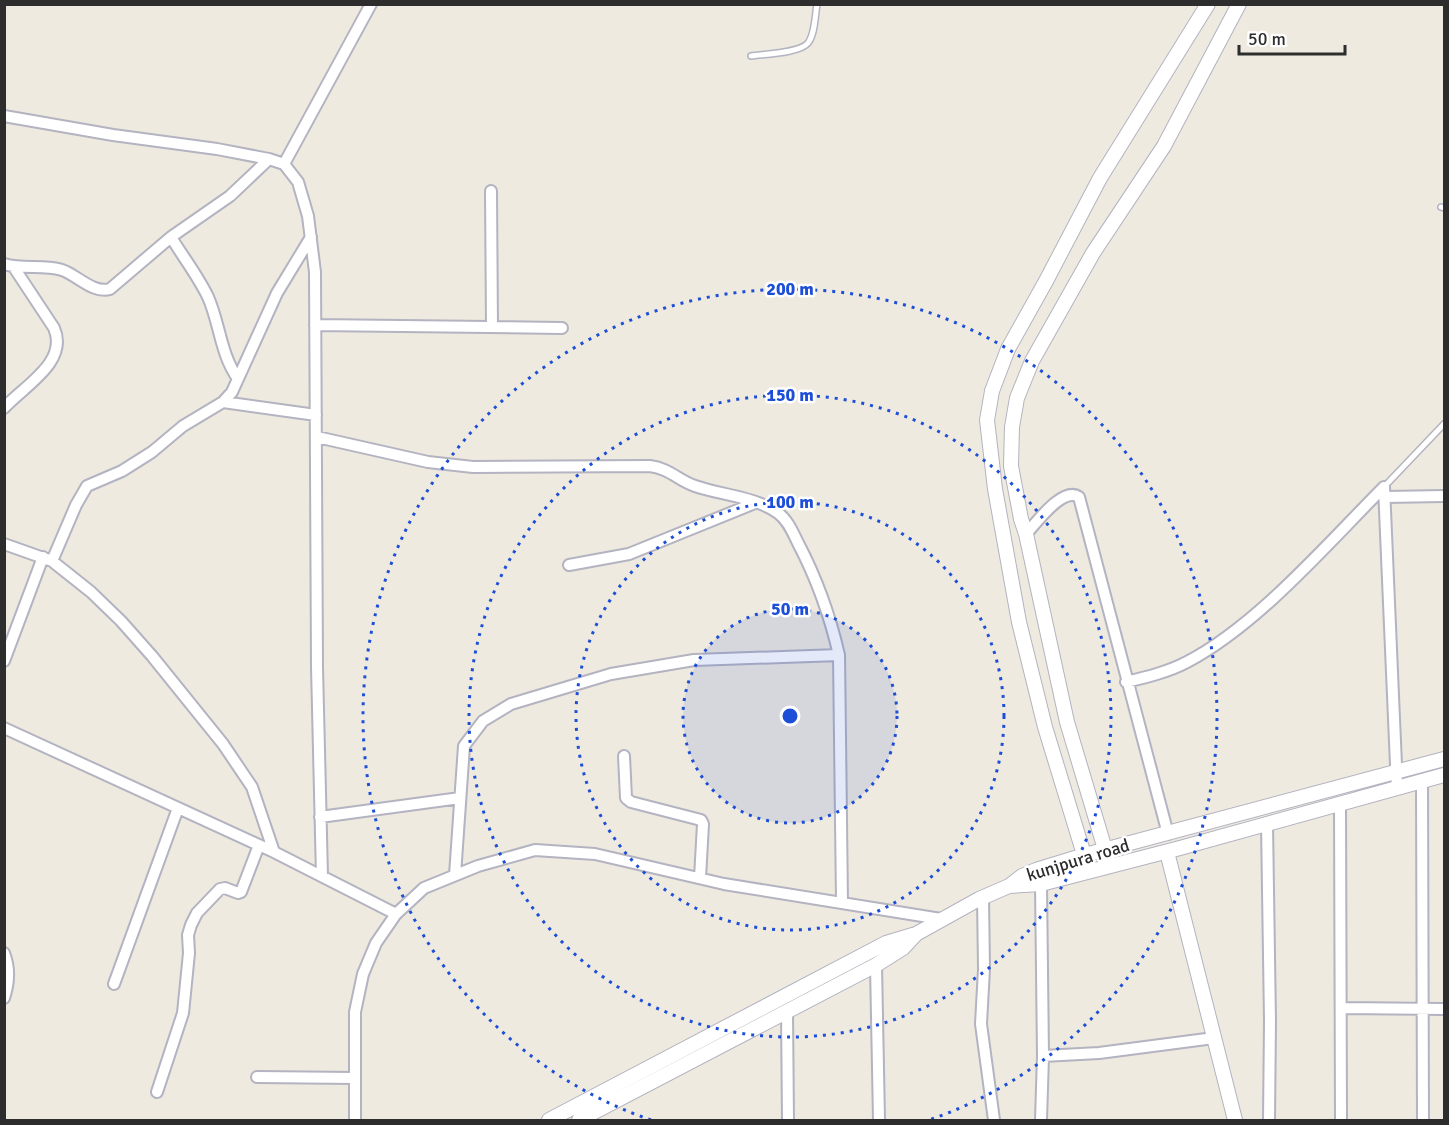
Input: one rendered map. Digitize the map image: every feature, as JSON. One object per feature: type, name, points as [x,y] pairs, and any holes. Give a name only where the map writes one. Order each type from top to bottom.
[{"type":"street","points":[[284,164],[371,4]]},
{"type":"street","points":[[1089,871],[1045,727],[1019,622],[995,489],[987,420],[992,391],[1008,350],[1100,177],[1208,4]]},
{"type":"street","points":[[1110,866],[1067,722],[1021,519],[1011,466],[1017,398],[1028,370],[1052,323],[1093,253],[1164,146],[1239,4]]},
{"type":"street","points":[[4,116],[269,159],[284,164],[298,182],[308,216],[315,272],[317,667],[322,876]]},
{"type":"street","points":[[9,265],[64,270],[96,289],[106,291],[171,237],[230,196],[269,159]]},
{"type":"street","points":[[491,190],[492,327]]},
{"type":"street","points":[[171,237],[208,298],[223,352],[238,379]]},
{"type":"street","points":[[4,661],[8,639],[87,486],[122,471],[152,452],[183,426],[223,402],[238,379],[277,292],[311,237]]},
{"type":"street","points":[[4,408],[37,379],[48,366],[57,348],[58,338],[54,328],[9,265]]},
{"type":"street","points":[[315,325],[562,328]]},
{"type":"street","points":[[223,402],[316,415]]},
{"type":"street","points":[[317,437],[450,465],[473,467],[650,466],[662,468],[690,484],[745,498],[779,513],[790,528],[812,571],[831,621],[839,655],[842,902]]},
{"type":"street","points":[[1126,682],[1159,674],[1187,662],[1215,644],[1252,616],[1385,492],[1444,496]]},
{"type":"street","points":[[1385,492],[1396,788]]},
{"type":"street","points":[[1026,534],[1059,500],[1068,494],[1075,494],[1079,497],[1168,834]]},
{"type":"street","points":[[568,565],[629,554],[755,503]]},
{"type":"street","points":[[4,544],[48,559],[91,592],[152,656],[223,744],[252,787],[274,852]]},
{"type":"street","points":[[455,875],[464,746],[483,721],[511,704],[611,674],[694,660],[839,655]]},
{"type":"street","points":[[4,728],[274,852],[396,914]]},
{"type":"street","points":[[624,756],[626,798],[631,802],[700,820],[703,824],[700,878]]},
{"type":"street","name":"kunjpura road","points":[[1009,886],[1022,876],[1083,856],[1444,759]]},
{"type":"street","name":"kunjpura road","points":[[1009,886],[1041,884],[1167,852],[1444,775]]},
{"type":"street","points":[[1422,782],[1423,1120]]},
{"type":"street","points":[[320,817],[460,798]]},
{"type":"street","points":[[1340,803],[1341,1120]]},
{"type":"street","points":[[114,984],[178,808]]},
{"type":"street","points":[[1267,824],[1269,1120]]},
{"type":"street","points":[[157,1092],[183,1013],[189,953],[188,935],[191,925],[197,914],[220,889],[241,892],[259,845]]},
{"type":"street","points":[[355,1117],[356,1012],[363,974],[376,943],[396,914],[424,888],[478,866],[535,849],[595,854],[700,878],[941,919]]},
{"type":"street","points":[[1167,852],[1235,1120]]},
{"type":"street","points":[[1041,884],[1043,1056],[1041,1120]]},
{"type":"street","points":[[549,1120],[886,943],[916,934],[983,897],[1009,886]]},
{"type":"street","points":[[983,897],[984,969],[981,1024],[994,1120]]},
{"type":"street","points":[[579,1120],[876,965],[903,948],[916,934]]},
{"type":"street","points":[[4,953],[9,964],[8,988],[4,998]]},
{"type":"street","points":[[876,965],[879,1120]]},
{"type":"street","points":[[1341,1008],[1444,1009]]},
{"type":"street","points":[[787,1012],[788,1120]]},
{"type":"street","points":[[1043,1056],[1099,1053],[1214,1038]]},
{"type":"street","points":[[257,1077],[355,1078]]},
{"type":"lane","points":[[751,56],[799,49],[808,44],[812,35],[817,4]]},
{"type":"lane","points":[[1385,492],[1444,424]]}]
